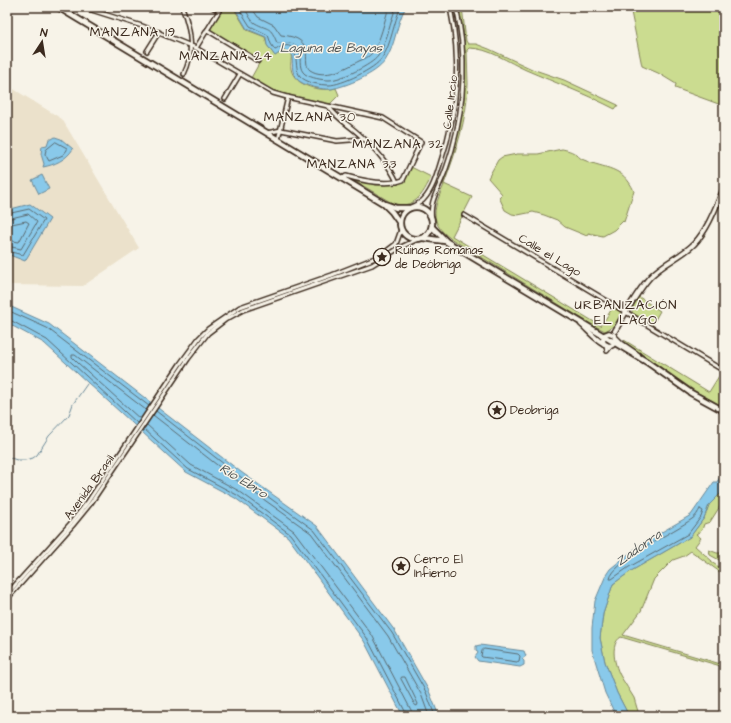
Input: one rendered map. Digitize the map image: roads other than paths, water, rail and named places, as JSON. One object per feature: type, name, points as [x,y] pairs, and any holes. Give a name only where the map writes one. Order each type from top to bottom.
[{"type":"main road","points":[[58,7],[383,203],[396,208],[422,208],[430,215],[432,227],[430,232],[420,239]]},
{"type":"main road","points":[[383,203],[392,212],[399,222],[401,230],[408,238],[430,238],[447,242]]},
{"type":"main road","points":[[399,222],[402,213],[411,208]]},
{"type":"main road","points":[[432,227],[447,242],[603,336],[613,344],[647,362],[691,393],[724,411]]},
{"type":"street","points":[[82,7],[159,32],[196,48],[266,90],[288,98],[383,118],[421,143],[403,180],[398,182],[372,182],[346,176],[342,179]]},
{"type":"street","points":[[182,7],[188,26],[191,46],[189,62],[184,74]]},
{"type":"street","points":[[196,48],[219,11],[212,7]]},
{"type":"street","name":"Calle Ircio","points":[[411,208],[424,200],[429,192],[434,182],[446,146],[454,104],[456,77],[456,50],[450,7]]},
{"type":"street","name":"Calle Ircio","points":[[432,220],[431,214],[433,201],[452,148],[460,104],[463,74],[460,29],[456,7]]},
{"type":"street","points":[[207,30],[258,61]]},
{"type":"street","points":[[147,51],[159,32]]},
{"type":"street","points":[[225,99],[240,74]]},
{"type":"street","points":[[278,140],[288,98]]},
{"type":"street","points":[[329,106],[334,114],[367,141],[393,173],[398,182]]},
{"type":"street","points":[[271,136],[275,135],[281,130]]},
{"type":"street","points":[[266,133],[281,130],[337,141],[359,139],[367,141]]},
{"type":"street","points":[[359,139],[361,135]]},
{"type":"street","points":[[576,320],[599,341],[605,344],[613,344],[615,331],[647,280],[659,269],[694,244],[707,224],[724,188]]},
{"type":"street","name":"Calle el Lago","points":[[464,215],[720,368]]},
{"type":"street","points":[[333,277],[386,252],[396,244],[401,230]]},
{"type":"street","points":[[174,377],[201,341],[211,330],[224,320],[242,310],[333,277],[372,265],[399,248],[420,239]]},
{"type":"street","points":[[605,344],[603,336],[615,331]]},
{"type":"street","points":[[609,333],[613,334],[622,344],[638,354],[647,362]]},
{"type":"street","name":"Avenida Brasil","points":[[7,594],[71,523],[90,499],[174,377]]},
{"type":"street","name":"Avenida Brasil","points":[[7,598],[91,503],[174,377]]},
{"type":"water","name":"Laguna de Bayas","points":[[234,7],[406,7],[400,20],[392,48],[381,66],[368,75],[353,82],[327,89],[308,86],[297,79],[293,70],[291,53],[284,50],[275,56],[267,45],[266,37],[247,29]]},
{"type":"water","points":[[55,137],[61,139],[73,149],[60,161],[43,167],[44,164],[41,154],[42,146],[47,145],[49,139]]},
{"type":"water","points":[[42,175],[49,189],[39,194],[32,180]]},
{"type":"water","points":[[30,204],[50,219],[25,261],[7,254],[7,210]]},
{"type":"water","name":"Río Ebro","points":[[7,305],[49,324],[241,472],[317,526],[395,631],[429,691],[439,716],[403,716],[364,641],[288,537],[235,498],[186,472],[44,343],[7,323]]},
{"type":"water","name":"Zadorra","points":[[724,470],[724,490],[709,505],[704,518],[690,537],[631,571],[613,584],[603,614],[600,638],[605,662],[617,693],[629,716],[616,716],[605,693],[592,650],[592,628],[595,601],[606,575],[610,569],[641,544],[691,515],[714,482],[717,482]]},
{"type":"water","points":[[480,645],[524,651],[526,656],[522,659],[524,661],[524,665],[520,667],[478,661],[475,657],[478,653],[476,646]]},
{"type":"waterway","points":[[7,457],[17,460],[25,460],[33,458],[37,455],[49,436],[69,415],[73,404],[87,384]]},
{"type":"place","name":"Ruinas Romanas de Deóbriga","points":[[382,257]]},
{"type":"place","name":"Deobriga","points":[[497,410]]},
{"type":"place","name":"Cerro El Infierno","points":[[401,566]]},
{"type":"district","name":"MANZANA 19","points":[[133,31]]},
{"type":"district","name":"MANZANA 24","points":[[226,55]]},
{"type":"district","name":"MANZANA 30","points":[[310,116]]},
{"type":"district","name":"MANZANA 32","points":[[398,143]]},
{"type":"district","name":"MANZANA 33","points":[[352,163]]},
{"type":"district","name":"URBANIZACIÓN EL LAGO","points":[[626,312]]}]
